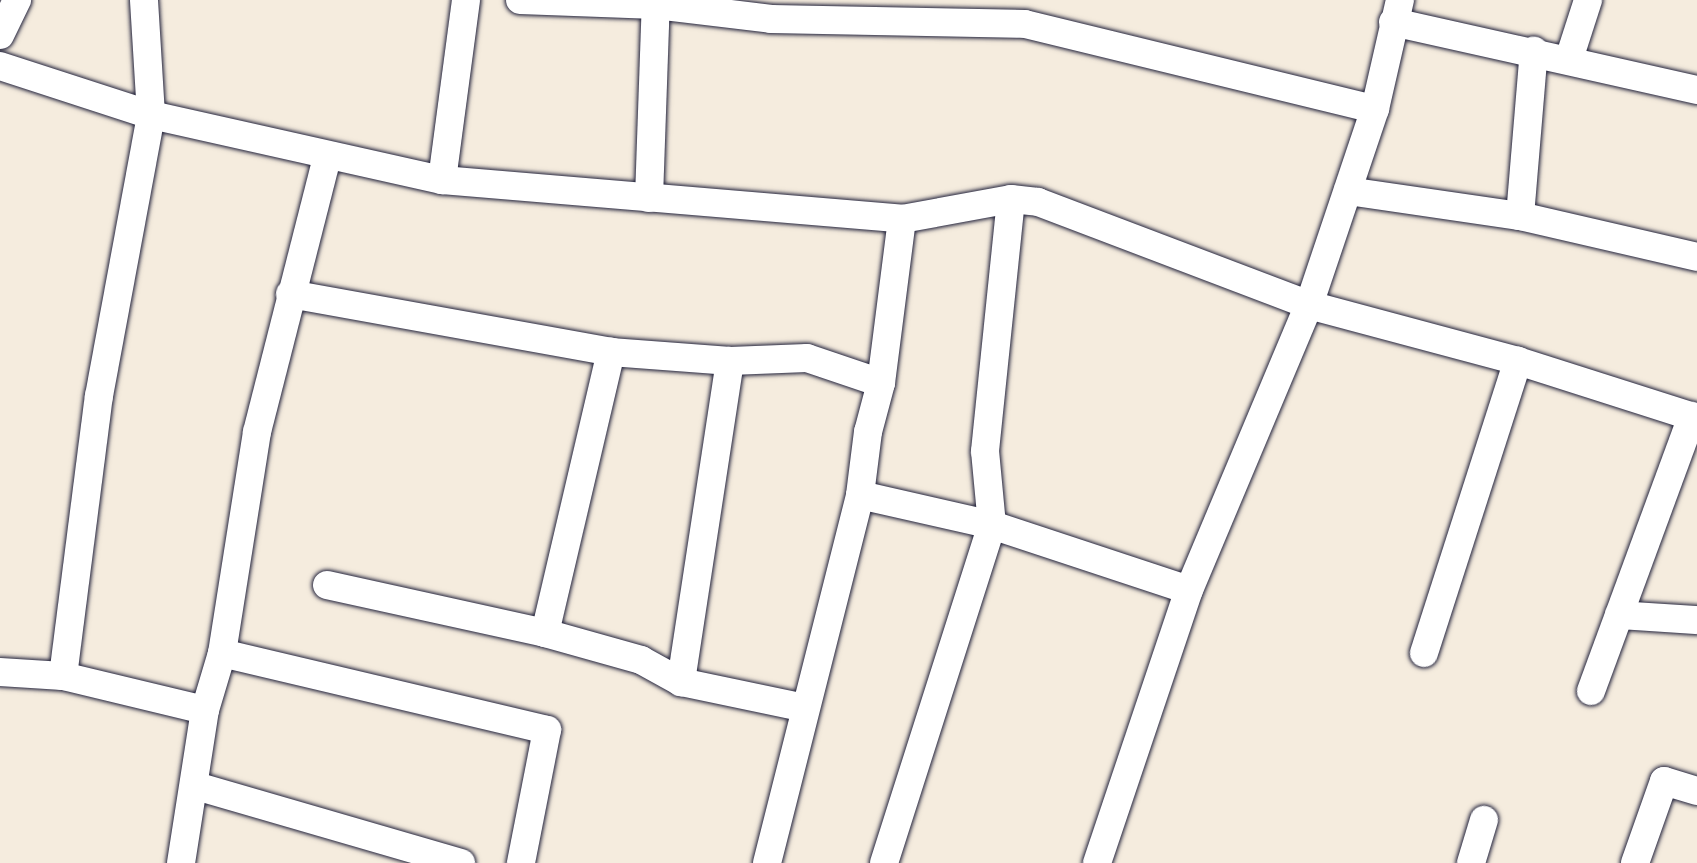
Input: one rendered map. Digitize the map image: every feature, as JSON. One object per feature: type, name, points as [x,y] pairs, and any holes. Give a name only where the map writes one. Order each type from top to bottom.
[{"type":"street","points":[[0,35],[17,0]]},
{"type":"street","points":[[63,676],[99,396],[151,116],[144,0]]},
{"type":"street","points":[[442,180],[466,0]]},
{"type":"street","points":[[520,0],[656,3],[771,19],[1025,24],[1376,109]]},
{"type":"street","points":[[1569,59],[1588,0]]},
{"type":"street","points":[[649,198],[656,3]]},
{"type":"street","points":[[1096,863],[1189,590],[1309,305],[1376,109],[1397,11],[1534,51],[1697,90]]},
{"type":"street","points":[[1520,216],[1534,51]]},
{"type":"street","points":[[0,66],[151,116],[327,157],[442,180],[902,219],[1011,199],[1038,202],[1309,305],[1518,361],[1694,417],[1591,691]]},
{"type":"street","points":[[181,863],[196,786],[205,710],[222,653],[256,432],[327,157]]},
{"type":"street","points":[[1348,191],[1520,216],[1697,257]]},
{"type":"street","points":[[884,863],[992,525],[985,451],[1011,199]]},
{"type":"street","points":[[767,863],[804,708],[860,495],[868,432],[881,383],[902,219]]},
{"type":"street","points":[[290,294],[611,352],[730,361],[807,358],[881,383]]},
{"type":"street","points":[[545,633],[611,352]]},
{"type":"street","points":[[681,682],[730,361]]},
{"type":"street","points":[[1424,653],[1518,361]]},
{"type":"street","points":[[860,495],[992,525],[1189,590]]},
{"type":"street","points":[[327,585],[545,633],[640,660],[681,682],[804,708]]},
{"type":"street","points":[[1619,615],[1697,620]]},
{"type":"street","points":[[222,653],[547,730],[521,863]]},
{"type":"street","points":[[0,672],[63,676],[205,710]]},
{"type":"street","points":[[1635,863],[1664,781],[1697,791]]},
{"type":"street","points":[[196,786],[379,851],[461,863]]},
{"type":"street","points":[[1472,863],[1484,820]]}]
